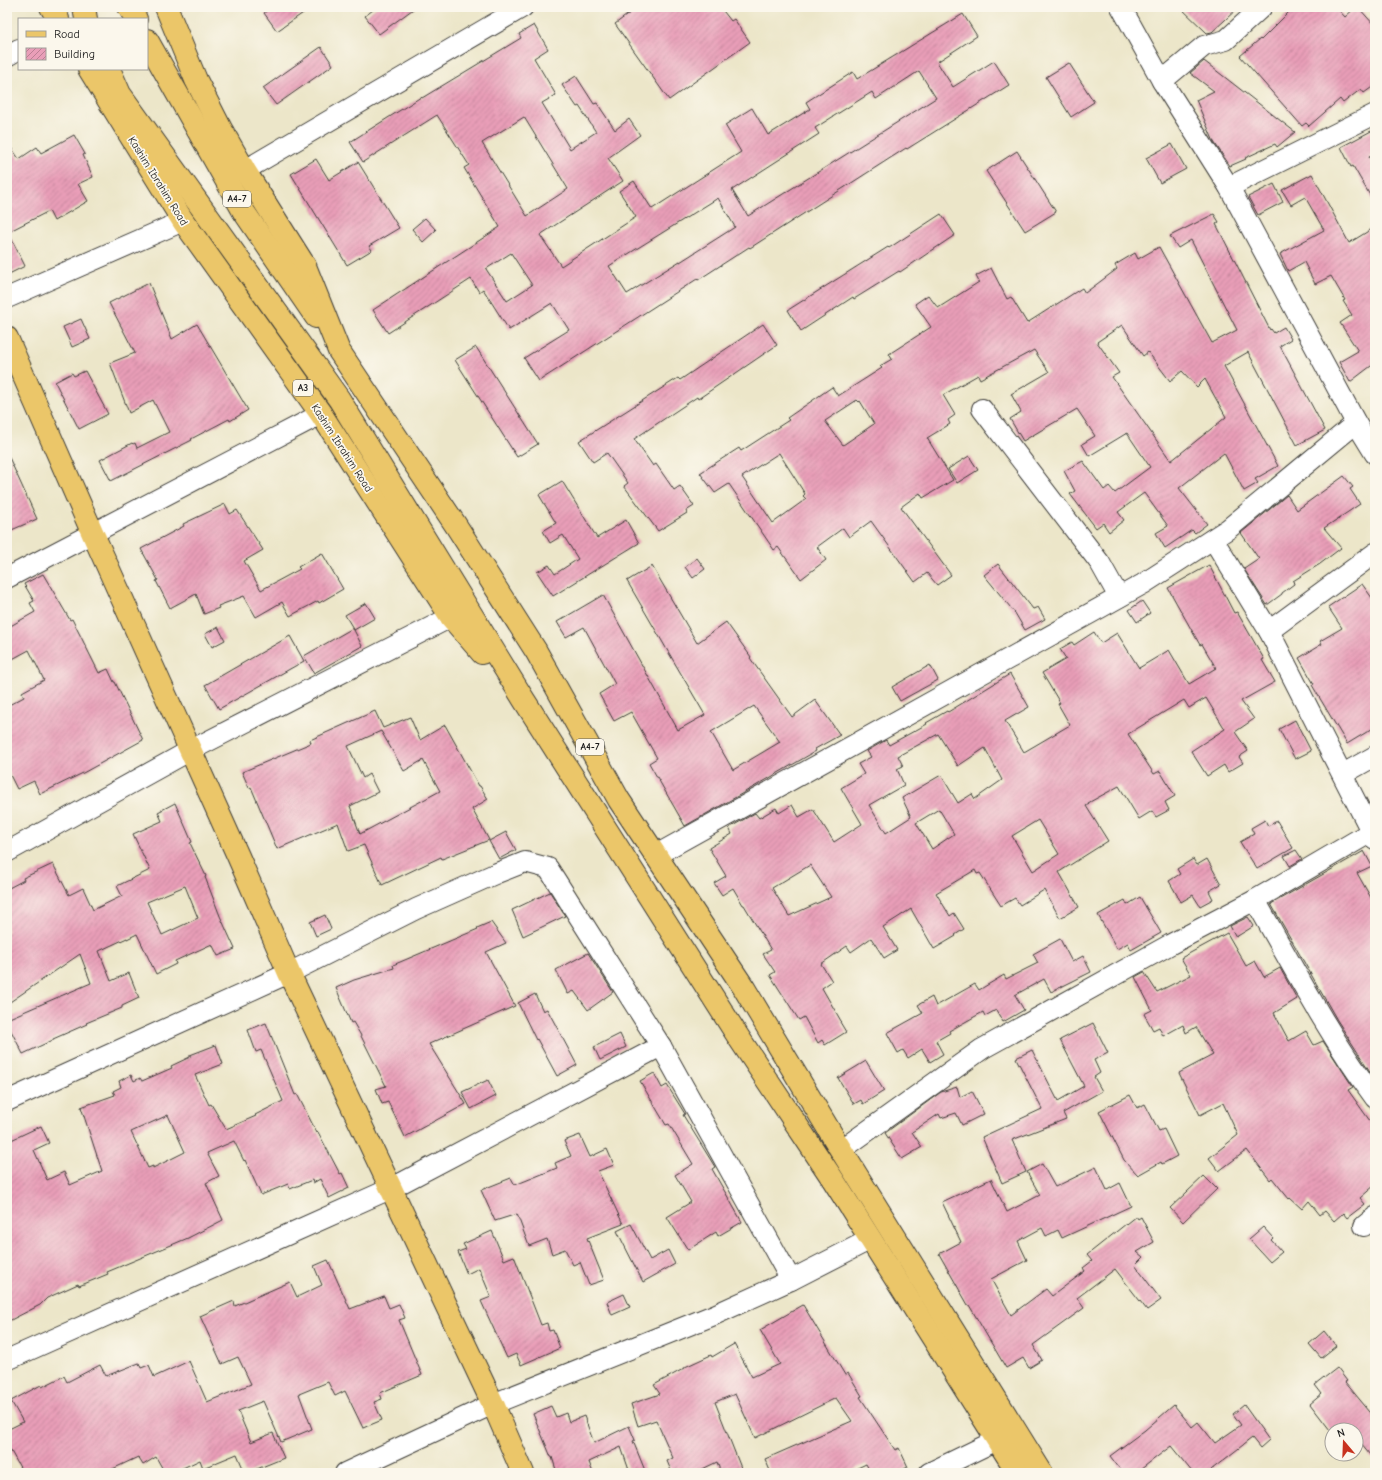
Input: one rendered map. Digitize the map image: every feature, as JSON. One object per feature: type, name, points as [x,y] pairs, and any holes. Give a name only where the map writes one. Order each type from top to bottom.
[{"type":"main road","points":[[51,7],[57,18]]},
{"type":"main road","points":[[129,7],[135,18]]},
{"type":"main road","name":"A4-7","points":[[166,7],[196,80],[221,130],[305,266],[339,351]]},
{"type":"main road","name":"A4-7","points":[[148,42],[244,212],[455,524],[536,651],[619,800],[744,988],[841,1150],[1042,1473]]},
{"type":"main road","name":"Kashim Ibrahim Road","points":[[90,70],[183,221],[322,414],[451,617],[524,700]]},
{"type":"main road","name":"A4-7","points":[[108,70],[120,94],[339,399],[524,700],[739,1038],[871,1239],[1018,1473]]},
{"type":"main road","points":[[7,338],[289,973],[392,1188],[493,1404],[523,1473]]},
{"type":"street","points":[[246,171],[256,163],[523,7]]},
{"type":"street","points":[[1121,7],[1162,81],[1229,187],[1356,423],[1375,454]]},
{"type":"street","points":[[1162,81],[1204,46],[1226,40],[1262,7]]},
{"type":"street","points":[[7,56],[18,50]]},
{"type":"street","points":[[1229,187],[1375,114]]},
{"type":"street","points":[[7,298],[183,221]]},
{"type":"street","points":[[982,408],[1100,563],[1119,597]]},
{"type":"street","points":[[7,578],[322,414]]},
{"type":"street","points":[[656,855],[1143,584],[1228,528],[1356,423]]},
{"type":"street","points":[[841,1150],[982,1049],[1171,944],[1373,836],[1343,774],[1269,631],[1213,539]]},
{"type":"street","points":[[1269,631],[1375,553]]},
{"type":"street","points":[[7,852],[191,750],[451,617]]},
{"type":"street","points":[[1343,774],[1375,756]]},
{"type":"street","points":[[7,1101],[289,973],[416,909],[525,862],[548,868],[661,1046],[791,1280]]},
{"type":"street","points":[[1255,900],[1323,1021],[1358,1075],[1375,1098]]},
{"type":"street","points":[[7,1360],[392,1188],[661,1046]]},
{"type":"street","points":[[345,1473],[493,1404],[714,1314],[791,1280],[871,1239]]},
{"type":"street","points":[[929,1473],[997,1440]]},
{"type":"building","points":[[272,7],[312,7],[277,31],[264,13]]},
{"type":"building","points":[[377,7],[416,7],[379,34],[365,16]]},
{"type":"building","points":[[638,7],[720,7],[731,21],[734,19],[750,42],[669,100],[615,24]]},
{"type":"building","points":[[1180,7],[1239,7],[1212,32],[1207,33]]},
{"type":"building","points":[[1294,7],[1336,7],[1345,17],[1356,7],[1358,7],[1375,26],[1375,85],[1364,93],[1361,89],[1343,103],[1340,99],[1309,126],[1306,123],[1302,126],[1240,56],[1260,39],[1261,40]]},
{"type":"building","points":[[963,14],[977,36],[937,62],[953,87],[994,61],[1009,85],[907,149],[906,148],[750,248],[749,247],[698,280],[697,279],[539,381],[524,358],[569,330],[552,303],[509,330],[483,289],[479,292],[471,279],[388,333],[373,310],[500,227],[464,168],[469,165],[437,115],[363,162],[350,142],[421,97],[422,98],[521,38],[519,34],[534,25],[548,49],[534,58],[556,95],[542,103],[570,149],[596,132],[579,106],[577,107],[562,85],[576,76],[594,104],[597,103],[615,130],[629,119],[640,135],[608,158],[623,181],[540,235],[561,266],[636,217],[619,191],[634,181],[652,209],[741,152],[725,125],[752,108],[768,135],[810,109],[806,102],[853,72],[857,79]],"holes":[[[919,71],[936,98],[748,216],[732,190],[819,134],[815,128],[872,92],[876,99]],[[524,117],[568,189],[527,216],[482,143]],[[718,198],[735,227],[627,294],[609,266]],[[511,253],[532,285],[507,301],[486,269]]]},
{"type":"building","points":[[321,47],[333,65],[276,105],[263,88]]},
{"type":"building","points":[[1204,61],[1295,132],[1277,147],[1275,144],[1230,166],[1214,142],[1196,100],[1214,91],[1190,73]]},
{"type":"building","points":[[1069,63],[1094,102],[1071,117],[1046,77]]},
{"type":"building","points":[[1375,129],[1375,154],[1369,157],[1375,167],[1375,204],[1353,166],[1351,167],[1341,147]]},
{"type":"building","points":[[74,135],[85,154],[83,155],[93,177],[78,184],[88,201],[54,221],[49,211],[8,232],[25,266],[7,275],[7,141],[19,159],[37,147],[41,153]]},
{"type":"building","points":[[1172,144],[1186,169],[1160,183],[1146,158]]},
{"type":"building","points":[[1017,151],[1056,212],[1025,231],[986,171]]},
{"type":"building","points":[[316,159],[329,180],[358,162],[399,228],[369,246],[372,250],[347,265],[291,174]]},
{"type":"building","points":[[1312,174],[1349,243],[1375,227],[1375,363],[1350,382],[1339,362],[1358,351],[1340,323],[1352,315],[1343,301],[1345,300],[1331,276],[1315,284],[1304,262],[1288,271],[1280,254],[1324,230],[1305,197],[1291,205],[1282,190]]},
{"type":"building","points":[[1274,184],[1283,202],[1258,215],[1248,197]]},
{"type":"building","points":[[941,214],[955,235],[900,272],[899,271],[854,299],[853,297],[801,331],[788,310]]},
{"type":"building","points":[[1214,214],[1219,222],[1216,224],[1270,330],[1271,329],[1274,333],[1284,327],[1291,339],[1280,346],[1325,430],[1297,445],[1248,352],[1224,366],[1278,466],[1255,479],[1258,483],[1244,491],[1224,453],[1179,488],[1207,524],[1195,533],[1192,530],[1165,548],[1156,533],[1168,526],[1144,493],[1118,512],[1124,520],[1109,532],[1103,523],[1096,528],[1070,494],[1075,491],[1064,471],[1083,461],[1104,490],[1109,486],[1115,493],[1150,467],[1127,433],[1089,456],[1082,444],[1095,436],[1077,409],[1023,441],[1010,419],[1021,412],[1011,394],[1049,372],[1034,350],[980,379],[978,375],[943,395],[955,415],[948,420],[950,424],[927,438],[953,480],[923,498],[920,493],[901,507],[951,575],[937,585],[927,573],[915,582],[871,521],[849,537],[843,528],[817,547],[826,560],[801,579],[778,547],[774,550],[729,484],[715,493],[700,473],[739,448],[741,451],[789,420],[787,418],[832,387],[838,396],[882,368],[880,366],[892,359],[889,354],[931,327],[915,304],[928,295],[938,308],[979,282],[976,276],[991,268],[1007,299],[1011,297],[1027,323],[1082,288],[1085,293],[1117,269],[1115,265],[1135,253],[1138,259],[1159,247],[1212,343],[1237,330],[1191,240],[1178,248],[1170,236]],"holes":[[[1122,325],[1143,356],[1148,352],[1170,381],[1182,371],[1197,387],[1205,379],[1226,417],[1171,461],[1112,377],[1119,373],[1097,342]],[[857,400],[859,402],[860,401],[874,424],[843,445],[825,421]],[[779,453],[805,494],[803,496],[806,499],[773,523],[742,477]]]},
{"type":"building","points":[[425,218],[436,230],[423,242],[412,229]]},
{"type":"building","points":[[149,283],[172,339],[197,324],[248,410],[230,421],[229,419],[191,439],[192,440],[111,481],[100,460],[132,443],[135,443],[137,448],[169,432],[153,400],[129,413],[110,363],[135,353],[109,303]]},
{"type":"building","points":[[81,319],[90,339],[72,347],[63,327]]},
{"type":"building","points":[[763,324],[777,345],[698,399],[697,397],[634,439],[653,466],[656,464],[674,490],[680,486],[694,506],[686,511],[687,513],[658,531],[624,486],[628,483],[607,453],[593,462],[579,441],[678,378],[680,380]]},
{"type":"building","points":[[476,347],[538,444],[517,457],[455,360]]},
{"type":"building","points":[[85,371],[108,414],[79,429],[55,382],[72,373],[74,376]]},
{"type":"building","points":[[7,453],[37,519],[7,532]]},
{"type":"building","points":[[969,456],[978,470],[957,483],[948,469]]},
{"type":"building","points":[[1344,476],[1353,487],[1350,489],[1360,504],[1324,528],[1341,548],[1320,564],[1293,581],[1294,584],[1267,605],[1244,569],[1259,559],[1241,533],[1287,495],[1297,510]]},
{"type":"building","points":[[562,481],[597,538],[626,520],[639,543],[553,596],[537,572],[549,565],[555,574],[578,559],[563,535],[550,543],[543,531],[556,523],[539,495]]},
{"type":"building","points":[[225,504],[230,514],[237,510],[263,550],[244,561],[261,590],[300,569],[298,567],[322,553],[343,589],[319,603],[318,601],[290,616],[282,602],[256,617],[244,596],[218,606],[219,608],[204,614],[196,594],[170,608],[156,581],[158,580],[141,549],[184,526],[183,524]]},
{"type":"building","points":[[697,558],[705,569],[693,578],[685,567]]},
{"type":"building","points":[[998,564],[1033,609],[1038,607],[1045,619],[1025,630],[1015,613],[984,575]]},
{"type":"building","points":[[1209,565],[1234,613],[1237,612],[1264,659],[1262,660],[1275,682],[1241,701],[1254,719],[1235,732],[1248,751],[1239,757],[1243,763],[1228,772],[1224,765],[1207,776],[1191,751],[1225,729],[1206,698],[1189,708],[1184,700],[1128,734],[1154,774],[1160,771],[1175,796],[1165,802],[1169,810],[1156,817],[1152,811],[1139,819],[1119,786],[1088,803],[1089,804],[1086,806],[1108,841],[1059,872],[1079,907],[1060,918],[1044,890],[1020,905],[1015,898],[1001,906],[980,873],[977,874],[975,870],[936,893],[950,916],[954,913],[964,929],[955,935],[956,936],[934,949],[911,909],[883,927],[897,950],[884,958],[871,938],[851,952],[847,946],[821,964],[832,981],[822,988],[846,1032],[825,1045],[822,1040],[818,1043],[804,1017],[799,1020],[770,975],[775,972],[763,954],[771,950],[733,888],[722,895],[714,883],[726,876],[709,848],[732,834],[729,828],[755,813],[759,818],[776,808],[779,813],[792,805],[799,817],[813,809],[834,842],[862,824],[841,788],[864,774],[858,764],[871,757],[867,751],[886,740],[889,745],[947,711],[948,712],[1010,674],[1029,707],[1005,721],[1024,752],[1070,725],[1058,704],[1060,703],[1042,673],[1066,659],[1060,649],[1072,642],[1074,645],[1094,632],[1101,643],[1117,633],[1139,668],[1169,650],[1189,684],[1216,668],[1202,644],[1200,645],[1168,588]],"holes":[[[938,734],[958,766],[985,748],[1002,780],[975,799],[972,794],[958,803],[941,775],[902,798],[911,817],[886,833],[869,805],[904,785],[897,769],[903,766],[898,756]],[[939,809],[954,834],[932,849],[916,823]],[[1038,820],[1059,854],[1033,871],[1012,836]],[[810,865],[831,897],[789,916],[772,888]]]},
{"type":"building","points":[[652,566],[697,643],[726,622],[792,717],[815,700],[840,735],[815,749],[816,751],[685,826],[649,763],[657,758],[631,712],[614,721],[599,694],[615,684],[584,627],[566,637],[557,622],[603,595],[678,730],[705,715],[627,581]],"holes":[[[754,706],[780,742],[733,770],[711,732]]]},
{"type":"building","points":[[43,574],[70,620],[72,619],[99,673],[108,669],[143,740],[83,773],[40,794],[34,781],[17,789],[7,769],[7,706],[24,697],[22,692],[44,680],[29,650],[7,662],[7,628],[35,612],[30,603],[34,601],[24,584]]},
{"type":"building","points":[[1362,584],[1375,602],[1375,727],[1347,744],[1312,685],[1314,684],[1299,658],[1322,644],[1320,641],[1342,628],[1328,607]]},
{"type":"building","points":[[1142,601],[1150,613],[1137,622],[1129,610]]},
{"type":"building","points":[[366,603],[375,618],[354,630],[345,615]]},
{"type":"building","points":[[218,627],[225,640],[212,647],[205,634]]},
{"type":"building","points":[[353,628],[362,646],[314,673],[304,656]]},
{"type":"building","points":[[290,636],[304,661],[219,709],[205,685]]},
{"type":"building","points":[[930,665],[938,680],[900,701],[892,687]]},
{"type":"building","points":[[375,711],[383,728],[410,717],[420,740],[445,725],[479,786],[488,799],[472,809],[489,840],[442,859],[441,857],[382,885],[364,845],[348,851],[338,823],[277,849],[251,787],[249,788],[242,772],[311,743],[310,740]],"holes":[[[381,731],[404,771],[423,760],[440,791],[360,834],[350,806],[378,792],[369,774],[363,778],[348,746]]]},
{"type":"building","points":[[1295,720],[1311,751],[1295,759],[1279,729]]},
{"type":"building","points":[[175,803],[192,842],[190,843],[206,876],[205,877],[220,916],[235,949],[218,956],[212,944],[175,961],[176,964],[156,974],[137,934],[99,951],[111,981],[129,973],[139,998],[122,1006],[122,1008],[86,1023],[87,1024],[23,1054],[7,1023],[7,1019],[91,983],[80,954],[7,1004],[7,889],[24,880],[23,878],[53,864],[69,895],[83,888],[93,910],[122,896],[117,886],[150,870],[133,834],[162,821],[158,812]],"holes":[[[185,886],[198,918],[162,935],[147,902]]]},
{"type":"building","points":[[1265,820],[1268,826],[1277,821],[1293,848],[1257,869],[1240,842],[1254,834],[1251,828]]},
{"type":"building","points":[[506,832],[516,850],[499,859],[489,841]]},
{"type":"building","points":[[1296,850],[1302,859],[1290,866],[1284,856]]},
{"type":"building","points":[[1364,851],[1372,866],[1357,873],[1375,905],[1375,1070],[1371,1073],[1337,1020],[1271,904]]},
{"type":"building","points":[[1193,859],[1197,865],[1207,859],[1221,884],[1209,891],[1213,899],[1200,906],[1193,895],[1181,902],[1169,881],[1180,874],[1177,869]]},
{"type":"building","points":[[550,892],[565,916],[523,936],[512,910]]},
{"type":"building","points":[[1140,897],[1161,933],[1131,950],[1128,943],[1117,949],[1098,915],[1125,900],[1127,905]]},
{"type":"building","points":[[325,915],[331,929],[316,936],[310,922]]},
{"type":"building","points":[[1248,917],[1254,926],[1236,937],[1230,926]]},
{"type":"building","points":[[491,922],[506,943],[486,952],[515,1006],[429,1044],[466,1104],[405,1137],[388,1102],[382,1104],[376,1089],[386,1086],[360,1034],[353,1022],[351,1023],[336,988],[354,980],[394,968],[393,965]]},
{"type":"building","points":[[1227,933],[1246,966],[1255,961],[1264,977],[1280,968],[1297,999],[1274,1013],[1289,1041],[1306,1031],[1314,1045],[1323,1041],[1353,1087],[1348,1090],[1375,1128],[1375,1185],[1360,1198],[1365,1204],[1347,1218],[1343,1213],[1334,1221],[1325,1211],[1320,1215],[1309,1201],[1302,1209],[1290,1198],[1289,1199],[1272,1178],[1270,1180],[1247,1150],[1219,1171],[1209,1158],[1238,1135],[1223,1103],[1200,1115],[1179,1073],[1213,1055],[1196,1027],[1186,1033],[1183,1025],[1163,1036],[1159,1027],[1153,1030],[1144,1014],[1152,1010],[1135,977],[1144,972],[1157,992],[1191,975],[1181,958]]},
{"type":"building","points":[[1060,939],[1072,962],[1083,956],[1091,972],[1051,992],[1044,979],[1015,995],[1024,1010],[1003,1022],[996,1010],[985,1016],[983,1012],[949,1031],[950,1033],[936,1041],[943,1054],[930,1062],[922,1049],[908,1058],[903,1050],[898,1053],[887,1033],[923,1013],[918,1005],[932,997],[936,1006],[975,984],[979,990],[1004,975],[1006,979],[1038,963],[1033,954]]},
{"type":"building","points":[[588,953],[613,992],[588,1010],[574,991],[568,994],[556,970]]},
{"type":"building","points":[[535,994],[543,1011],[547,1009],[577,1065],[557,1076],[537,1039],[536,1040],[518,1003]]},
{"type":"building","points":[[266,1023],[295,1095],[297,1094],[317,1133],[318,1132],[340,1174],[342,1173],[349,1188],[329,1198],[320,1179],[313,1183],[312,1180],[290,1189],[288,1184],[261,1195],[245,1160],[244,1161],[234,1141],[207,1153],[219,1176],[206,1183],[223,1220],[188,1238],[107,1272],[108,1274],[79,1286],[78,1284],[47,1298],[40,1305],[7,1322],[7,1142],[41,1126],[49,1143],[34,1150],[47,1180],[64,1172],[70,1185],[102,1171],[81,1107],[115,1095],[113,1091],[121,1087],[119,1081],[131,1075],[134,1081],[140,1078],[142,1081],[172,1068],[171,1066],[190,1057],[190,1055],[216,1045],[223,1064],[195,1075],[209,1105],[211,1104],[226,1129],[256,1116],[255,1115],[283,1101],[261,1050],[256,1052],[248,1030]],"holes":[[[168,1115],[185,1152],[153,1168],[153,1166],[148,1168],[131,1132]]]},
{"type":"building","points":[[1093,1023],[1108,1053],[1094,1060],[1100,1073],[1094,1077],[1102,1091],[1063,1113],[1066,1119],[1012,1140],[1026,1172],[1002,1183],[982,1137],[1042,1109],[1016,1058],[1032,1050],[1058,1101],[1084,1086],[1060,1040]]},
{"type":"building","points":[[620,1034],[626,1047],[600,1060],[594,1047]]},
{"type":"building","points":[[866,1061],[884,1091],[863,1104],[861,1100],[854,1104],[838,1078]]},
{"type":"building","points":[[654,1073],[662,1088],[667,1085],[685,1114],[683,1115],[715,1167],[712,1169],[742,1222],[718,1236],[716,1232],[688,1250],[667,1217],[691,1202],[675,1175],[693,1164],[669,1124],[666,1125],[640,1081]]},
{"type":"building","points":[[488,1080],[496,1096],[471,1109],[462,1092]]},
{"type":"building","points":[[957,1087],[960,1097],[972,1091],[984,1114],[962,1125],[956,1113],[941,1118],[939,1114],[912,1132],[922,1147],[902,1159],[885,1133],[941,1092]]},
{"type":"building","points":[[1130,1095],[1137,1108],[1145,1104],[1159,1131],[1164,1129],[1177,1156],[1162,1164],[1161,1162],[1138,1175],[1124,1160],[1099,1111]]},
{"type":"building","points":[[580,1135],[590,1157],[607,1149],[614,1165],[598,1171],[623,1224],[587,1238],[604,1280],[589,1285],[580,1262],[573,1265],[565,1249],[552,1254],[547,1239],[529,1246],[517,1214],[495,1221],[481,1190],[511,1178],[515,1185],[557,1168],[555,1163],[571,1156],[564,1141]]},
{"type":"building","points":[[1042,1164],[1055,1187],[1096,1167],[1107,1190],[1120,1183],[1131,1206],[1062,1238],[1058,1230],[1046,1236],[1042,1228],[1018,1241],[1027,1260],[991,1279],[1011,1315],[1046,1289],[1052,1296],[1085,1271],[1083,1268],[1092,1261],[1087,1255],[1136,1216],[1138,1219],[1141,1217],[1154,1242],[1137,1252],[1143,1257],[1135,1265],[1161,1300],[1147,1310],[1115,1269],[1077,1298],[1084,1308],[1033,1345],[1042,1360],[1029,1368],[1023,1358],[1006,1368],[939,1254],[961,1242],[942,1202],[991,1179],[1007,1212],[1040,1195],[1027,1172]]},
{"type":"building","points":[[1204,1176],[1217,1189],[1183,1222],[1170,1208]]},
{"type":"building","points":[[631,1224],[650,1260],[668,1250],[675,1264],[643,1282],[617,1231]]},
{"type":"building","points":[[1263,1227],[1273,1238],[1271,1240],[1282,1252],[1270,1262],[1249,1239]]},
{"type":"building","points":[[492,1231],[504,1260],[514,1256],[541,1325],[547,1323],[549,1331],[553,1330],[560,1348],[521,1365],[516,1354],[507,1358],[481,1301],[491,1297],[479,1268],[467,1274],[458,1252],[466,1249],[463,1244]]},
{"type":"building","points":[[328,1260],[350,1309],[384,1296],[389,1308],[399,1304],[405,1318],[399,1320],[422,1375],[380,1393],[382,1399],[374,1402],[382,1420],[363,1428],[345,1391],[335,1396],[328,1382],[299,1394],[312,1429],[281,1442],[263,1401],[238,1411],[251,1442],[273,1433],[284,1458],[247,1473],[245,1473],[237,1454],[203,1468],[200,1460],[172,1473],[165,1473],[156,1457],[143,1465],[138,1457],[104,1473],[23,1473],[7,1444],[7,1430],[23,1422],[11,1401],[41,1385],[42,1387],[64,1376],[67,1382],[100,1365],[106,1376],[139,1363],[141,1368],[149,1365],[154,1377],[189,1361],[207,1402],[251,1384],[238,1357],[222,1364],[200,1316],[234,1301],[235,1306],[290,1282],[297,1297],[322,1285],[314,1266]]},
{"type":"building","points":[[624,1294],[630,1307],[612,1315],[607,1302]]},
{"type":"building","points":[[803,1305],[845,1375],[848,1373],[862,1396],[860,1397],[895,1450],[899,1448],[908,1467],[896,1473],[871,1473],[866,1464],[847,1473],[771,1473],[765,1459],[852,1421],[836,1398],[755,1438],[735,1394],[715,1402],[743,1473],[721,1473],[717,1462],[694,1473],[672,1473],[667,1461],[673,1458],[656,1420],[638,1426],[631,1404],[660,1394],[654,1385],[685,1367],[711,1355],[712,1357],[734,1344],[752,1377],[780,1364],[760,1330]]},
{"type":"building","points":[[1324,1331],[1336,1346],[1321,1358],[1309,1344]]},
{"type":"building","points":[[1337,1368],[1347,1381],[1345,1382],[1375,1418],[1375,1461],[1364,1448],[1364,1422],[1324,1422],[1310,1404],[1322,1394],[1315,1385]]},
{"type":"building","points":[[1174,1405],[1192,1427],[1198,1422],[1215,1443],[1241,1425],[1233,1414],[1244,1405],[1269,1440],[1260,1448],[1252,1438],[1207,1473],[1193,1473],[1171,1446],[1136,1473],[1123,1473],[1110,1456],[1145,1430]]},
{"type":"building","points":[[551,1406],[556,1417],[566,1413],[569,1422],[584,1416],[594,1443],[629,1426],[635,1440],[633,1441],[646,1473],[630,1473],[621,1447],[589,1462],[593,1473],[557,1473],[552,1457],[533,1414]]}]
